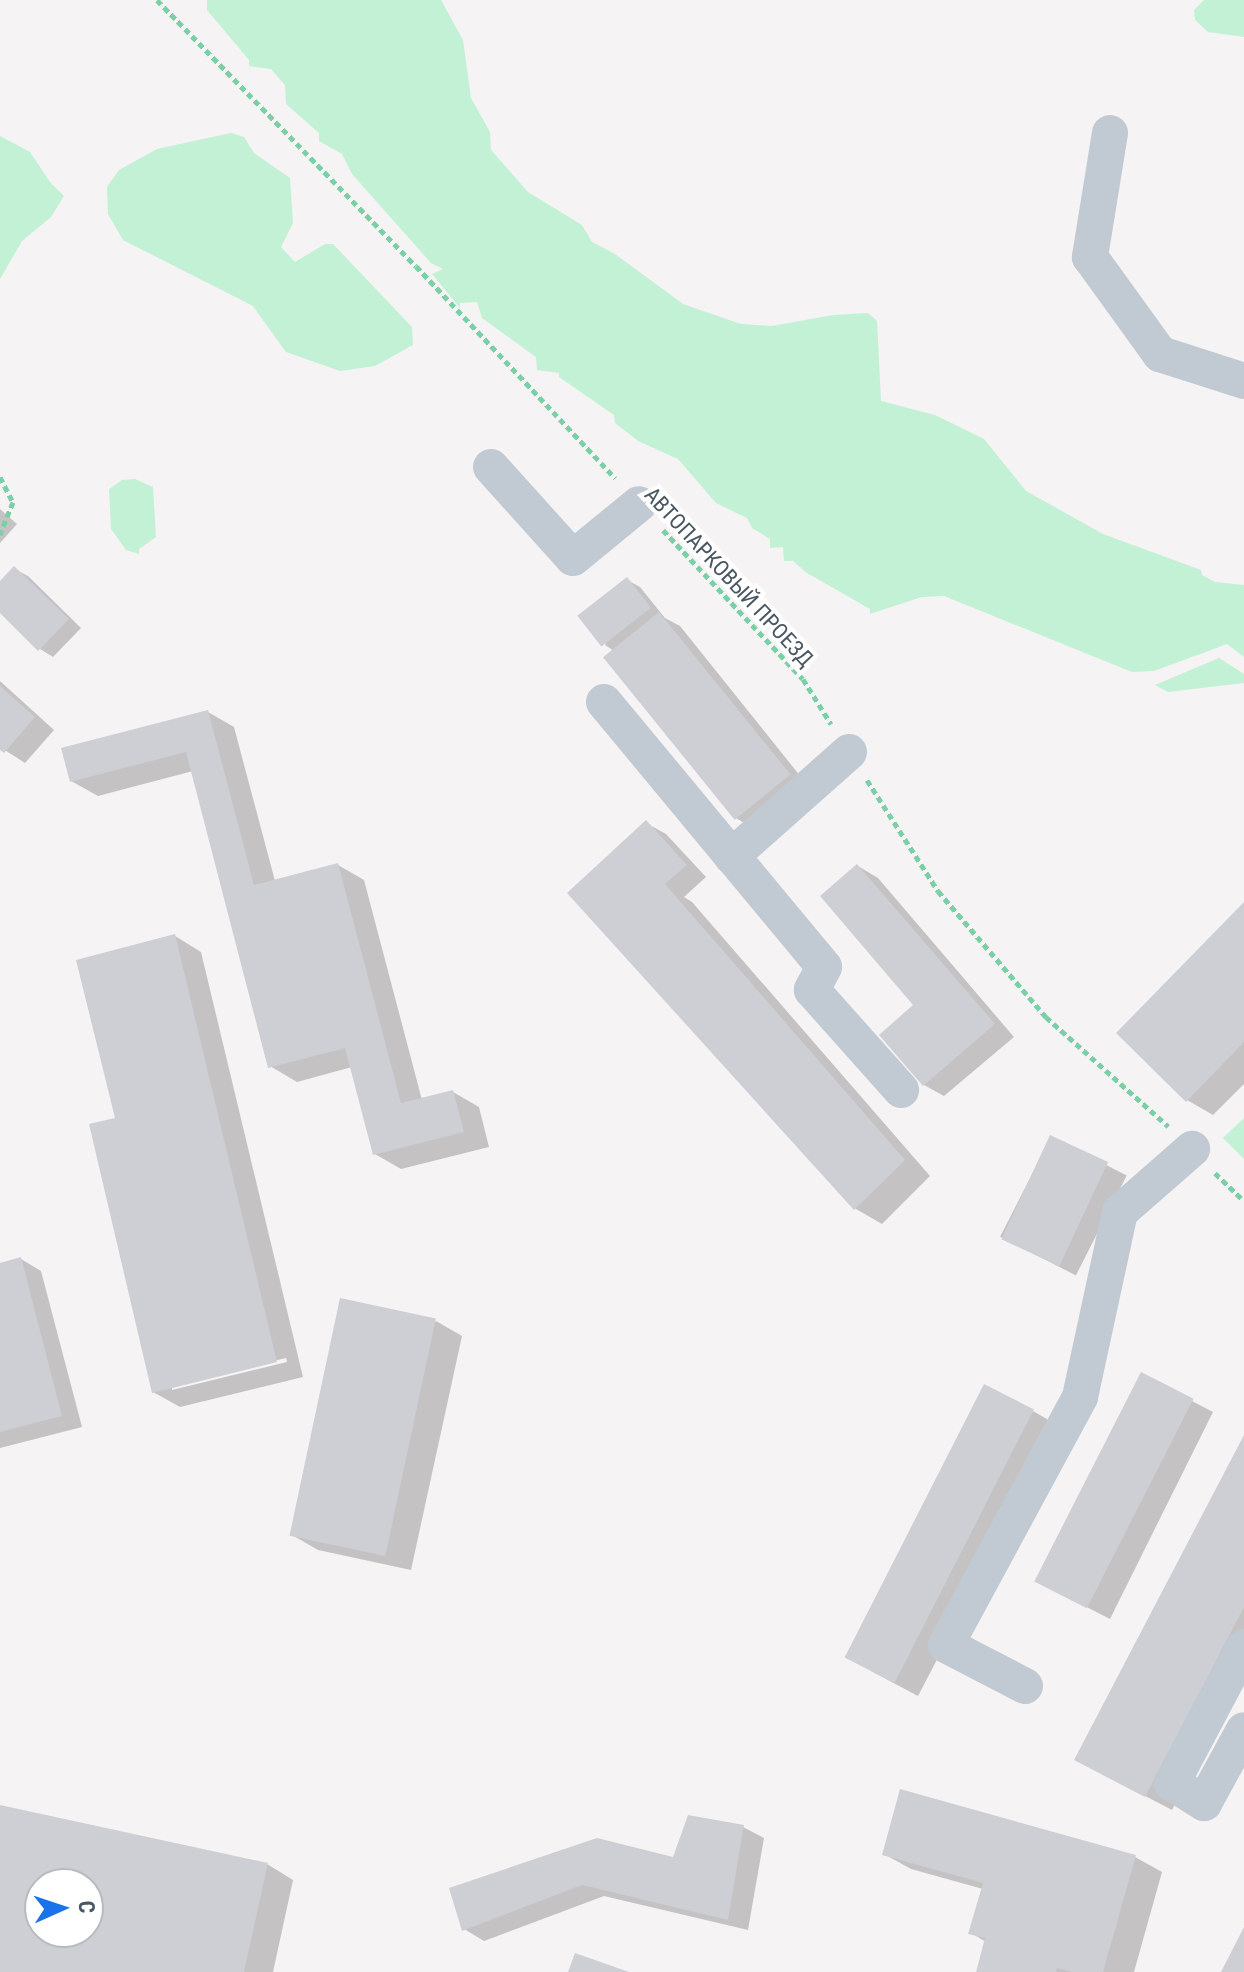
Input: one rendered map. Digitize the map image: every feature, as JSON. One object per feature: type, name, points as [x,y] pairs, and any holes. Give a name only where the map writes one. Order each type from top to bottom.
[{"type":"lane","points":[[1110,133],[1090,257],[1160,354],[1244,381]]},
{"type":"lane","points":[[491,467],[573,558],[639,504]]},
{"type":"lane","points":[[604,702],[824,967],[812,990],[901,1090]]},
{"type":"lane","points":[[732,856],[849,752]]},
{"type":"lane","points":[[1025,1686],[946,1645],[1080,1397],[1120,1212],[1192,1149]]},
{"type":"lane","points":[[1244,1647],[1172,1783],[1204,1803],[1244,1730]]},
{"type":"path","name":"АВТОПАРКОВЫЙ ПРОЕЗД","points":[[157,0],[416,266],[803,679],[938,891],[1046,1017],[1192,1149],[1244,1201]]},
{"type":"path","points":[[0,477],[13,502],[0,535]]},
{"type":"green space","points":[[207,0],[441,0],[463,40],[471,98],[490,132],[491,150],[528,192],[582,225],[592,242],[615,254],[683,304],[741,324],[772,326],[833,315],[868,313],[877,321],[881,401],[935,415],[984,439],[1026,491],[1103,534],[1201,570],[1202,575],[1215,582],[1244,585],[1244,657],[1227,644],[1154,671],[1132,672],[944,596],[922,597],[870,614],[870,609],[807,573],[793,561],[784,561],[783,547],[770,548],[770,539],[752,528],[747,518],[716,503],[678,459],[638,441],[615,423],[614,415],[559,377],[559,373],[537,370],[536,357],[482,318],[477,302],[460,303],[460,308],[432,274],[443,269],[431,263],[352,174],[342,154],[319,141],[319,133],[286,104],[285,85],[271,69],[249,66],[249,60],[207,10]]},
{"type":"green space","points":[[1204,0],[1244,0],[1244,37],[1208,32],[1195,20],[1194,10]]},
{"type":"green space","points":[[231,133],[244,137],[254,153],[290,178],[293,223],[281,247],[295,262],[325,244],[333,244],[412,327],[413,345],[375,366],[340,371],[286,352],[253,306],[123,240],[108,214],[107,187],[119,170],[157,149]]},
{"type":"green space","points":[[0,136],[30,152],[50,182],[64,196],[51,217],[22,241],[0,279]]},
{"type":"green space","points":[[135,479],[153,487],[156,537],[139,549],[139,554],[126,550],[111,529],[109,489],[122,480]]},
{"type":"green space","points":[[1219,658],[1244,674],[1244,683],[1168,692],[1155,685]]},
{"type":"green space","points":[[1244,1118],[1244,1159],[1223,1138]]},
{"type":"building","points":[[14,566],[69,619],[38,651],[0,613],[0,581]]},
{"type":"building","points":[[627,577],[651,608],[601,647],[577,616]]},
{"type":"building","points":[[659,612],[791,774],[735,820],[603,657]]},
{"type":"building","points":[[0,686],[35,717],[4,753],[0,750]]},
{"type":"building","points":[[208,710],[254,885],[338,863],[401,1103],[453,1090],[464,1132],[373,1155],[345,1048],[268,1068],[186,752],[70,782],[61,748]]},
{"type":"building","points":[[646,820],[687,865],[665,884],[905,1160],[854,1210],[567,893]]},
{"type":"building","points":[[857,864],[995,1024],[923,1086],[879,1035],[913,1005],[820,896]]},
{"type":"building","points":[[1244,902],[1244,1042],[1186,1102],[1116,1033]]},
{"type":"building","points":[[175,934],[277,1362],[152,1393],[89,1124],[115,1118],[76,960]]},
{"type":"building","points":[[1050,1135],[1108,1162],[1059,1266],[1001,1239]]},
{"type":"building","points":[[21,1257],[62,1416],[0,1432],[0,1263]]},
{"type":"building","points":[[340,1298],[436,1318],[385,1556],[289,1536]]},
{"type":"building","points":[[1141,1372],[1194,1399],[1087,1608],[1034,1581]]},
{"type":"building","points":[[984,1384],[1034,1409],[895,1683],[845,1658]]},
{"type":"building","points":[[1244,1435],[1244,1607],[1145,1797],[1074,1760]]},
{"type":"building","points":[[900,1789],[1136,1855],[1103,1972],[1072,1972],[1057,1968],[1056,1972],[976,1972],[985,1938],[968,1934],[983,1883],[882,1855]]},
{"type":"building","points":[[0,1805],[268,1863],[244,1972],[0,1972]]},
{"type":"building","points":[[688,1815],[744,1825],[728,1920],[582,1885],[462,1931],[449,1888],[597,1838],[673,1857]]},
{"type":"building","points":[[1244,1927],[1244,1972],[1221,1972]]},
{"type":"building","points":[[575,1953],[629,1972],[568,1972]]}]
